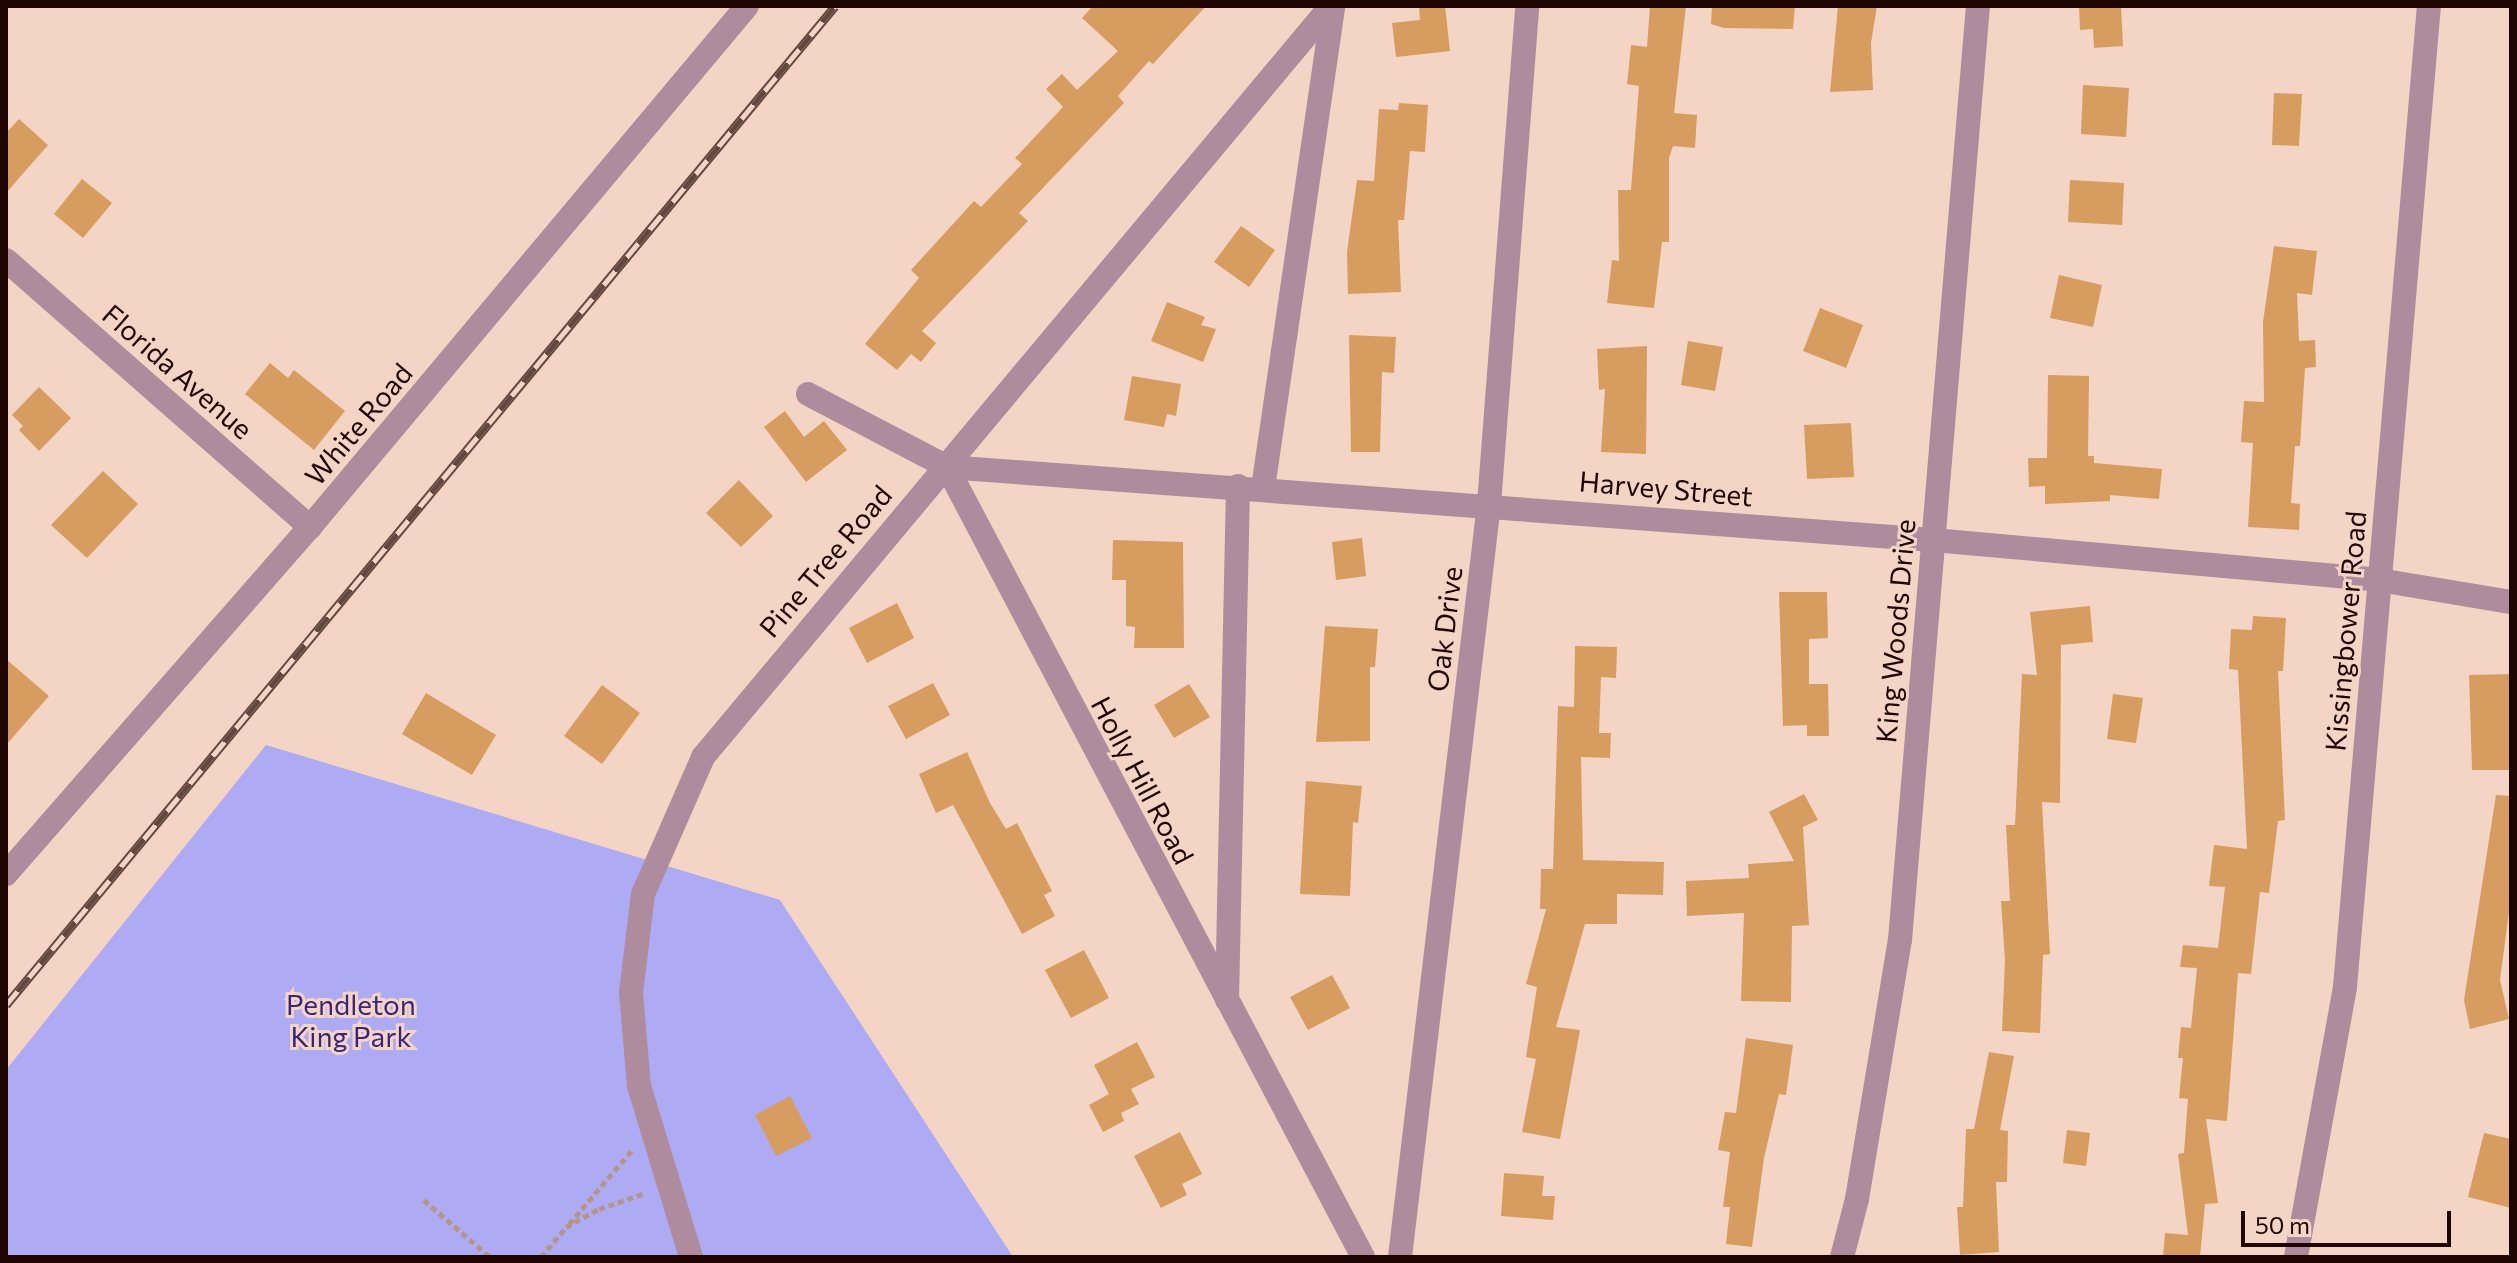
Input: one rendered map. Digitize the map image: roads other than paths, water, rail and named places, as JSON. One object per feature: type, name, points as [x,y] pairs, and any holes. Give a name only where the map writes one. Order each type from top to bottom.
[{"type":"street","name":"White Road","points":[[6,874],[310,527],[747,6]]},
{"type":"street","name":"Pine Tree Road","points":[[691,1257],[639,1086],[631,993],[643,894],[669,825],[703,757],[1332,6]]},
{"type":"street","points":[[1263,488],[1332,6]]},
{"type":"street","name":"Oak Drive","points":[[1400,1257],[1489,504],[1527,6]]},
{"type":"street","name":"King Woods Drive","points":[[1842,1257],[1857,1199],[1900,940],[1978,6]]},
{"type":"street","name":"Kissingbower Road","points":[[2296,1257],[2345,987],[2429,6]]},
{"type":"street","name":"Florida Avenue","points":[[6,260],[310,527]]},
{"type":"street","points":[[808,394],[947,467]]},
{"type":"street","name":"Harvey Street","points":[[947,467],[1489,504],[1933,540],[2379,580],[2511,602]]},
{"type":"street","name":"Holly Hill Road","points":[[947,467],[1363,1257]]},
{"type":"street","points":[[1227,1003],[1238,486]]},
{"type":"railway","points":[[6,1005],[835,6]]},
{"type":"park label","name":"Pendleton King Park","points":[[351,1020]]}]
